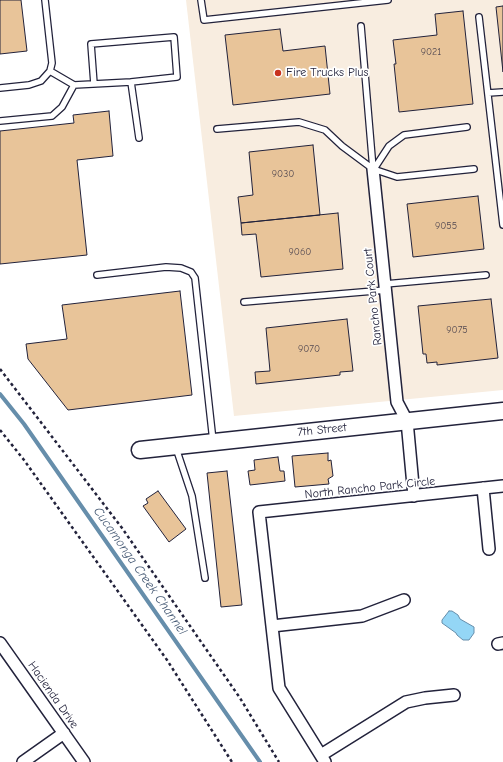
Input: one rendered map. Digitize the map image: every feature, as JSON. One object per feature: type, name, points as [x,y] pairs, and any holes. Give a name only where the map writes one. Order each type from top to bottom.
[{"type":"street","name":"Rancho Park Court","points":[[374,169],[397,402],[407,421]]},
{"type":"street","name":"7th Street","points":[[140,450],[503,411]]},
{"type":"street","points":[[407,421],[414,496]]},
{"type":"street","name":"North Rancho Park Circle","points":[[272,626],[259,512],[503,486]]},
{"type":"street","points":[[483,488],[489,549]]},
{"type":"street","points":[[404,600],[362,616],[272,626],[279,688],[323,758],[406,702],[425,698],[454,695]]},
{"type":"street","name":"Hacienda Drive","points":[[0,644],[84,762]]},
{"type":"street","points":[[23,762],[64,733]]},
{"type":"lane","points":[[0,88],[29,85],[41,81],[50,71],[52,63],[45,0]]},
{"type":"lane","points":[[202,0],[204,20],[388,0]]},
{"type":"lane","points":[[479,17],[503,224]]},
{"type":"lane","points":[[361,26],[374,169]]},
{"type":"lane","points":[[50,71],[74,85],[94,84],[131,82],[177,76],[174,37],[91,44],[94,84]]},
{"type":"lane","points":[[131,82],[139,138]]},
{"type":"lane","points":[[0,121],[52,116],[62,108],[74,85]]},
{"type":"lane","points":[[488,93],[503,92]]},
{"type":"lane","points":[[217,129],[299,122],[325,130],[342,146],[374,169],[397,177],[474,169]]},
{"type":"lane","points":[[374,169],[389,146],[404,135],[467,127]]},
{"type":"lane","points":[[97,275],[166,267],[181,268],[191,272],[195,278],[213,442]]},
{"type":"lane","points":[[244,302],[486,275]]},
{"type":"lane","points":[[176,446],[192,496],[205,578]]},
{"type":"path","points":[[0,369],[122,528],[240,698],[279,762]]},
{"type":"path","points":[[0,430],[24,460],[167,660],[232,762]]},
{"type":"shaded area","points":[[186,0],[503,0],[503,390],[234,416]]},
{"type":"water","points":[[449,611],[452,611],[458,615],[460,619],[474,627],[474,633],[469,640],[463,640],[442,623],[442,620]]},
{"type":"building","points":[[0,0],[21,0],[27,51],[0,54]]},
{"type":"building","points":[[503,6],[503,72],[496,7]]},
{"type":"building","points":[[463,11],[473,104],[399,112],[393,40],[437,35],[435,14]]},
{"type":"building","name":"Fire Trucks Plus","points":[[280,29],[283,51],[325,46],[330,94],[233,105],[225,35]]},
{"type":"building","points":[[109,111],[113,156],[77,160],[87,255],[0,264],[0,131],[74,123],[73,115]]},
{"type":"building","points":[[313,145],[320,215],[241,223],[238,197],[253,195],[249,152]]},
{"type":"building","points":[[478,196],[484,249],[413,257],[407,204]]},
{"type":"building","points":[[338,213],[343,269],[261,277],[256,234],[242,235],[241,223]]},
{"type":"building","points":[[180,291],[192,395],[68,410],[28,359],[26,344],[67,339],[62,305]]},
{"type":"building","points":[[491,299],[498,358],[437,365],[437,362],[427,363],[426,354],[423,354],[418,306]]},
{"type":"building","points":[[347,319],[353,371],[340,372],[340,375],[256,384],[255,372],[270,371],[266,328]]},
{"type":"building","points":[[328,453],[328,461],[331,460],[333,476],[328,479],[329,484],[295,487],[292,456]]},
{"type":"building","points":[[278,457],[280,471],[284,471],[285,481],[250,485],[248,471],[255,470],[254,460]]},
{"type":"building","points":[[227,471],[242,605],[221,607],[207,473]]},
{"type":"building","points":[[158,491],[186,529],[169,542],[143,506],[148,503],[146,499]]},
{"type":"waterway","name":"Cucamonga Creek Channel","points":[[0,394],[24,424],[260,762]]},
{"type":"place","name":"Fire Trucks Plus","points":[[278,73]]}]
